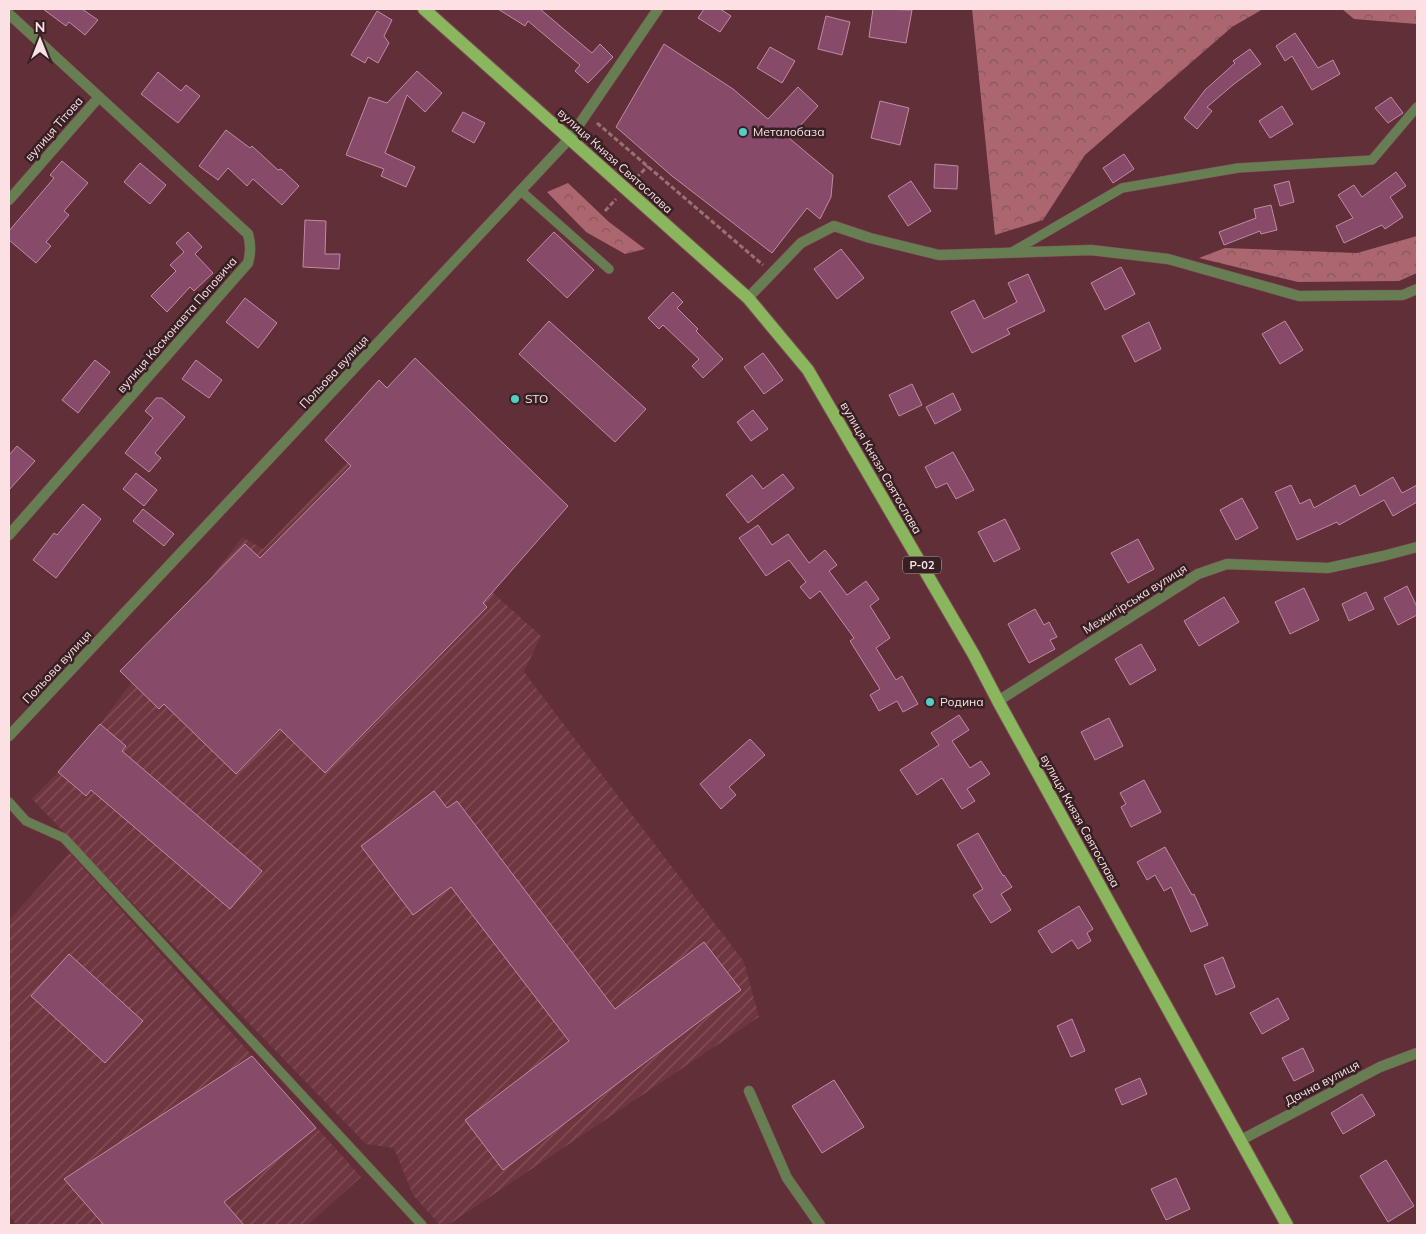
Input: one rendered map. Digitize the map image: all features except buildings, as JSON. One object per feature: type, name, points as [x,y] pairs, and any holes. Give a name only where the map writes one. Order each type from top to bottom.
[{"type":"main road","name":"вулиця Князя Святослава","points":[[424,9],[570,138],[624,190],[748,298],[808,370],[974,655],[1287,1225]]},
{"type":"street","name":"Польова вулиця","points":[[9,736],[570,138],[658,9]]},
{"type":"street","name":"вулиця Космонавта Поповича","points":[[9,14],[248,234],[251,244],[248,263],[9,535]]},
{"type":"street","name":"вулиця Тітова","points":[[9,200],[99,97]]},
{"type":"street","points":[[748,298],[801,243],[834,226],[870,238],[938,255],[1091,250],[1168,259],[1299,296],[1403,295],[1417,289]]},
{"type":"street","name":"Межигірська вулиця","points":[[998,701],[1176,587],[1205,571],[1227,564],[1328,568],[1417,547]]},
{"type":"street","name":"Дачна вулиця","points":[[1241,1140],[1380,1067],[1417,1053]]},
{"type":"street","points":[[749,1091],[787,1178],[820,1225]]},
{"type":"lane","points":[[1012,252],[1122,188],[1238,168],[1372,160],[1417,106]]},
{"type":"lane","points":[[521,191],[609,269]]},
{"type":"lane","points":[[9,802],[26,821],[64,838],[422,1225]]},
{"type":"path","points":[[587,115],[772,272]]},
{"type":"shaded area","points":[[347,462],[541,636],[524,672],[744,962],[759,1017],[448,1225],[440,1225],[413,1195],[394,1148],[366,1144],[32,799],[100,724],[242,537],[263,549]]},
{"type":"shaded area","points":[[70,853],[361,1177],[308,1225],[17,1225],[9,1216],[9,920]]},
{"type":"green space","points":[[972,9],[1263,9],[1232,27],[1085,155],[1043,220],[995,235]]},
{"type":"green space","points":[[1342,9],[1417,9],[1417,24],[1354,19]]},
{"type":"green space","points":[[568,183],[609,222],[645,249],[625,254],[586,232],[547,192]]},
{"type":"green space","points":[[1417,236],[1417,273],[1399,281],[1298,282],[1199,258],[1225,248],[1357,253]]},
{"type":"place","name":"Металобаза","points":[[743,132]]},
{"type":"place","name":"STO","points":[[515,399]]},
{"type":"place","name":"Родина","points":[[930,702]]}]
